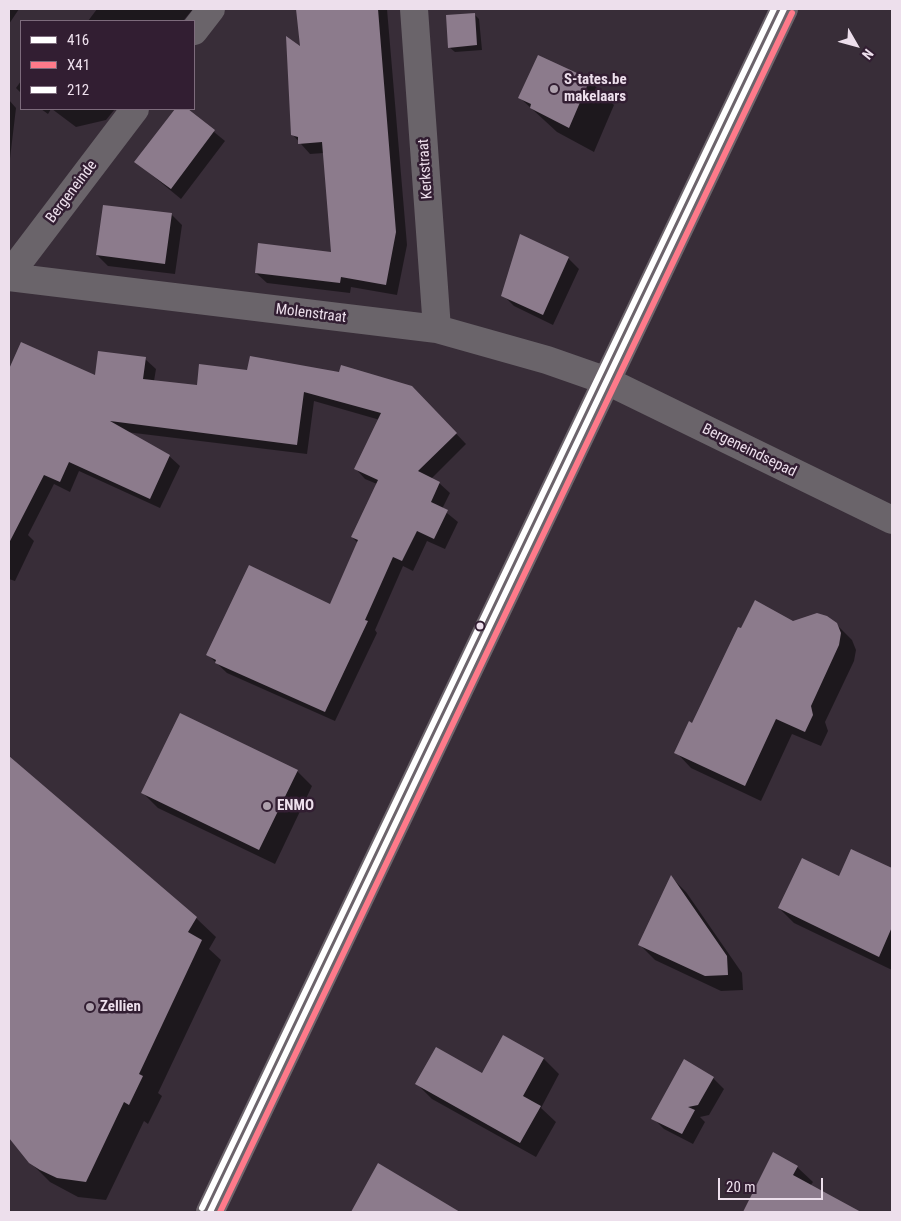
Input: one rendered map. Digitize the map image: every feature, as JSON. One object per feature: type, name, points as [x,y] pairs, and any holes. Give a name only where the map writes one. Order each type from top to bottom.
[{"type":"main road","points":[[210,1212],[784,9]]},
{"type":"street","points":[[195,30],[210,9]]},
{"type":"street","name":"Kerkstraat","points":[[414,9],[437,329]]},
{"type":"street","name":"Bergeneinde","points":[[9,276],[134,110]]},
{"type":"street","name":"Molenstraat","points":[[9,276],[437,329],[548,360],[606,381]]},
{"type":"street","name":"Bergeneindsepad","points":[[606,381],[892,520]]},
{"type":"building","points":[[296,9],[378,9],[396,232],[386,285],[341,277],[340,283],[255,273],[258,243],[331,252],[322,142],[298,144],[298,137],[291,135],[286,36],[300,46]]},
{"type":"building","points":[[475,13],[477,45],[448,48],[446,15]]},
{"type":"building","name":"S-tates.be makelaars","points":[[538,55],[590,79],[569,128],[530,108],[531,104],[518,98]]},
{"type":"building","points":[[174,110],[189,110],[215,130],[171,189],[134,162]]},
{"type":"building","points":[[103,205],[172,213],[165,264],[96,255]]},
{"type":"building","points":[[520,234],[569,257],[543,315],[501,296]]},
{"type":"building","points":[[21,342],[95,375],[98,351],[146,357],[143,379],[197,385],[199,364],[247,370],[250,356],[339,372],[341,365],[412,386],[457,433],[418,471],[440,482],[431,502],[448,510],[434,539],[417,531],[402,561],[393,557],[365,620],[368,621],[325,712],[215,663],[216,660],[206,655],[249,565],[330,604],[358,540],[351,537],[378,480],[354,469],[381,413],[304,392],[297,445],[110,421],[170,455],[150,499],[69,462],[60,482],[44,475],[9,543],[9,369]]},
{"type":"building","points":[[755,600],[793,621],[817,613],[827,616],[837,623],[841,633],[839,645],[811,706],[813,715],[805,732],[776,719],[745,786],[674,753],[689,721],[692,723],[738,627],[741,628]]},
{"type":"building","points":[[180,713],[298,770],[259,850],[141,793]]},
{"type":"building","name":"Zellien","points":[[9,756],[197,917],[188,932],[202,940],[139,1074],[143,1076],[129,1105],[124,1102],[86,1182],[57,1178],[40,1170],[29,1163],[9,1138]]},
{"type":"building","points":[[851,849],[892,868],[892,927],[879,957],[778,908],[802,858],[839,876]]},
{"type":"building","points":[[671,875],[727,956],[728,975],[705,976],[638,945]]},
{"type":"building","points":[[503,1035],[544,1058],[523,1096],[541,1106],[520,1143],[415,1084],[436,1047],[482,1073]]},
{"type":"building","points":[[684,1059],[714,1077],[698,1105],[688,1107],[695,1110],[682,1134],[651,1119]]},
{"type":"building","points":[[773,1152],[798,1166],[793,1175],[861,1212],[743,1212]]},
{"type":"building","points":[[378,1163],[460,1212],[351,1212]]},
{"type":"transit line","name":"212","points":[[202,1208],[774,9]]},
{"type":"transit line","name":"416","points":[[210,1212],[784,9]]},
{"type":"transit line","name":"X41","points":[[220,1212],[792,13]]},
{"type":"place","name":"S-tates.be makelaars","points":[[554,89]]},
{"type":"place","name":"ENMO","points":[[267,806]]},
{"type":"place","name":"Zellien","points":[[90,1007]]}]
